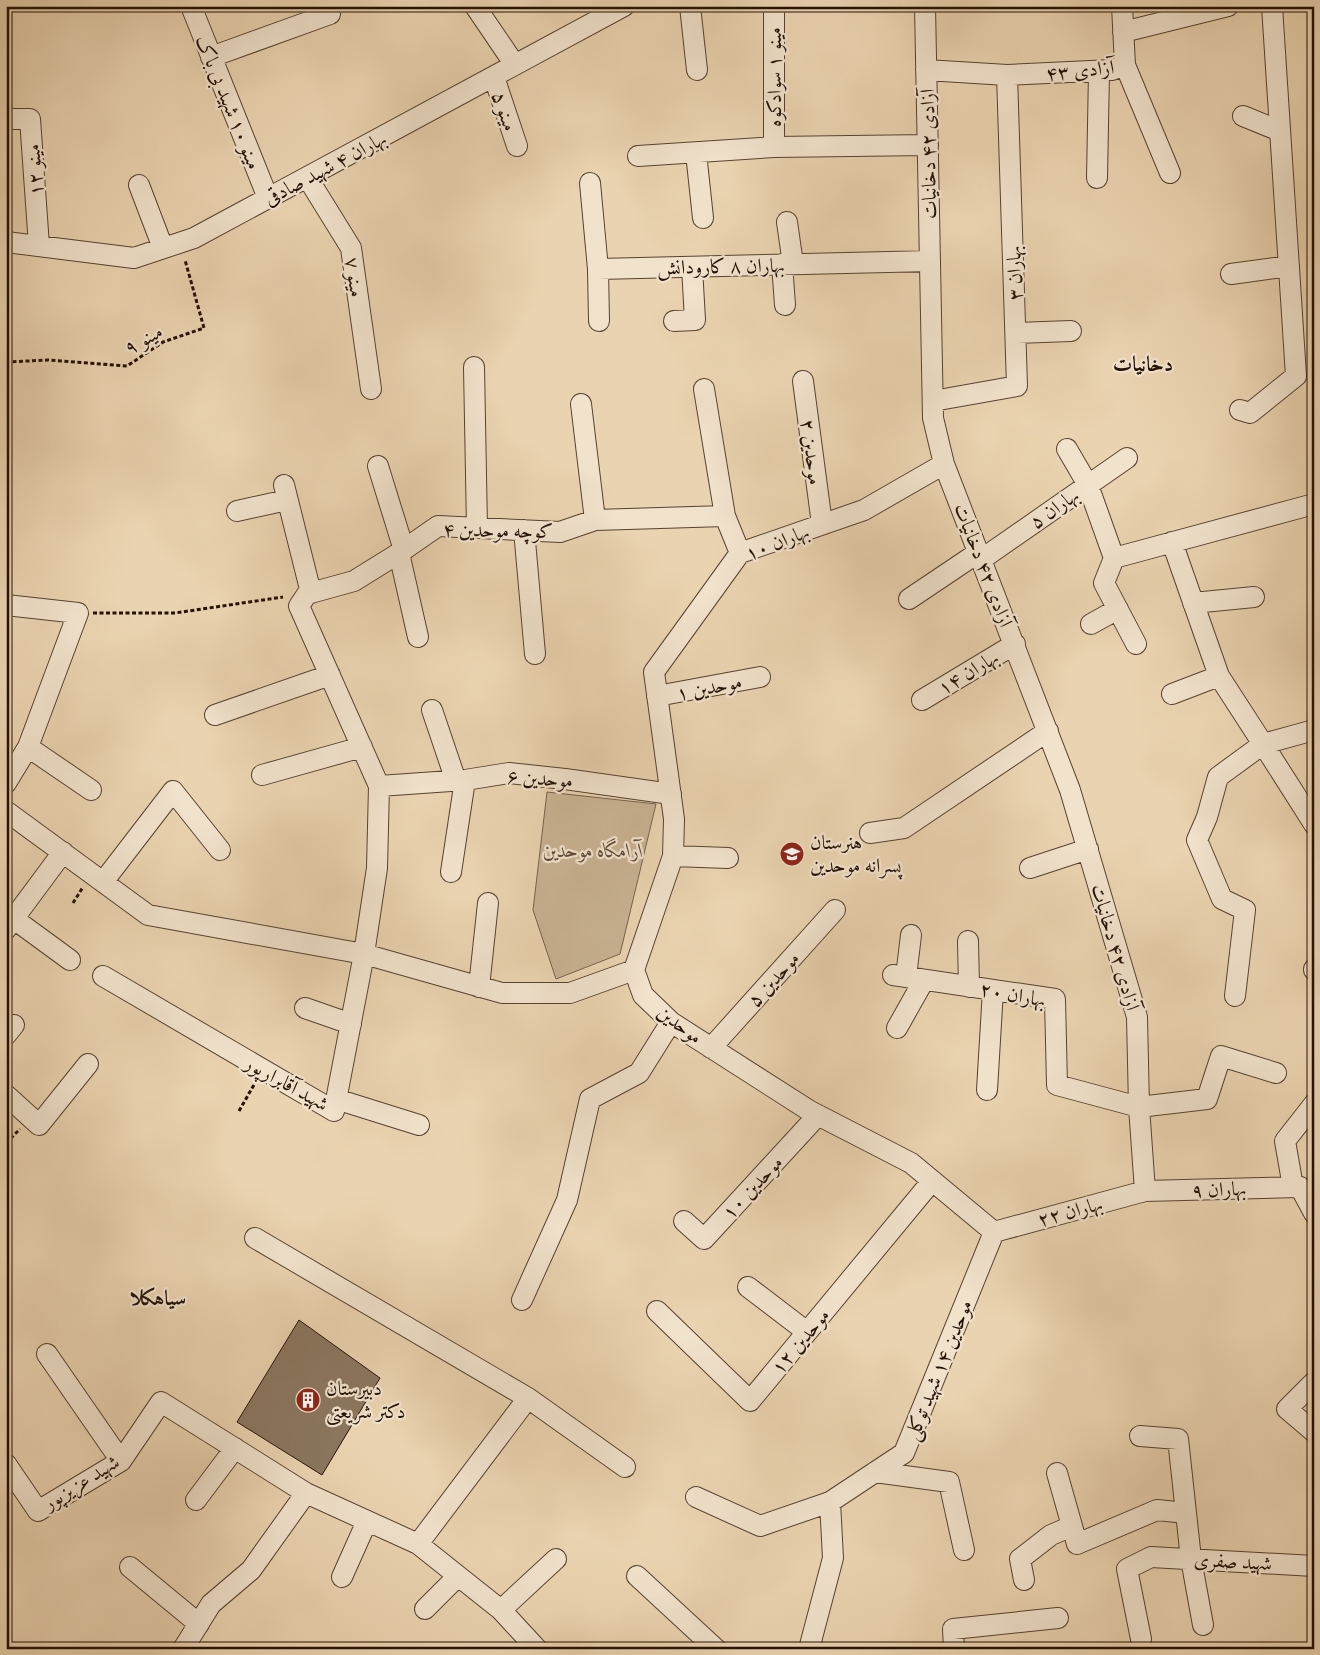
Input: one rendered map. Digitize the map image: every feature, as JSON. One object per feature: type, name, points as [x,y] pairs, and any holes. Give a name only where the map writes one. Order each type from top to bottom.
[{"type":"street","name":"مینو ۱۰ شهید بی باک","points":[[191,6],[268,198]]},
{"type":"street","points":[[475,6],[515,65]]},
{"type":"street","name":"بهاران ۴ شهید صادقی","points":[[6,242],[134,258],[194,238],[624,6]]},
{"type":"street","points":[[690,6],[697,70]]},
{"type":"street","name":"مینو ۱ سوادکوه","points":[[774,6],[774,147]]},
{"type":"street","name":"آزادی ۴۲ دخانیات","points":[[925,6],[933,418],[944,464],[1070,790],[1137,1017],[1138,1107],[1145,1191]]},
{"type":"street","name":"آزادی ۴۳","points":[[926,70],[1007,75],[1112,70],[1125,65],[1122,6]]},
{"type":"street","points":[[1123,32],[1228,6]]},
{"type":"street","points":[[1240,410],[1250,413],[1296,376],[1272,6]]},
{"type":"street","points":[[211,57],[330,14]]},
{"type":"street","points":[[1125,65],[1170,173]]},
{"type":"street","points":[[1097,178],[1099,72]]},
{"type":"street","name":"بهاران ۳","points":[[933,401],[1017,386],[1007,75]]},
{"type":"street","name":"مینو ۵","points":[[494,77],[517,146]]},
{"type":"street","points":[[1242,116],[1280,131]]},
{"type":"street","name":"مینو ۱۲","points":[[6,118],[30,119],[39,246]]},
{"type":"street","points":[[638,156],[774,147],[928,145]]},
{"type":"street","points":[[696,153],[703,218]]},
{"type":"street","name":"مینو ۷","points":[[306,177],[350,248],[371,389]]},
{"type":"street","points":[[590,183],[598,269],[599,321]]},
{"type":"street","points":[[139,185],[171,245]]},
{"type":"street","points":[[785,305],[787,222]]},
{"type":"street","name":"بهاران ۸ کارودانش","points":[[598,269],[930,261]]},
{"type":"street","points":[[1231,274],[1289,266]]},
{"type":"street","points":[[674,321],[695,320],[692,267]]},
{"type":"street","points":[[1016,333],[1071,331]]},
{"type":"street","points":[[474,367],[478,528]]},
{"type":"street","name":"موحدین ۲","points":[[803,381],[822,524]]},
{"type":"street","points":[[704,389],[724,516],[740,553]]},
{"type":"street","points":[[581,404],[595,520]]},
{"type":"street","points":[[1067,449],[1088,485],[1114,558],[1104,583],[1136,644]]},
{"type":"street","name":"بهاران ۵","points":[[909,599],[980,555],[1127,458]]},
{"type":"street","name":"بهاران ۱۰","points":[[657,696],[654,672],[740,553],[864,510],[944,464]]},
{"type":"street","points":[[378,466],[402,552],[418,637]]},
{"type":"street","points":[[237,511],[286,493],[309,594],[300,606],[379,786]]},
{"type":"street","points":[[1114,558],[1314,504]]},
{"type":"street","name":"کوچه موحدین ۴","points":[[309,594],[354,581],[402,552],[438,526],[560,532],[595,520],[724,516]]},
{"type":"street","points":[[524,530],[536,654]]},
{"type":"street","points":[[1172,542],[1219,676],[1314,824]]},
{"type":"street","points":[[1193,603],[1254,597]]},
{"type":"street","points":[[6,605],[78,614],[28,747],[6,783]]},
{"type":"street","points":[[1091,624],[1118,609]]},
{"type":"street","name":"بهاران ۱۴","points":[[922,700],[1015,644]]},
{"type":"street","points":[[215,715],[330,675]]},
{"type":"street","points":[[1172,694],[1219,676]]},
{"type":"street","name":"موحدین ۱","points":[[657,696],[760,677]]},
{"type":"street","points":[[6,811],[148,915],[364,954],[502,993],[570,993],[634,970],[673,856],[674,818],[657,696]]},
{"type":"street","points":[[432,710],[460,780],[451,872]]},
{"type":"street","points":[[1235,996],[1245,910],[1222,899],[1197,840],[1218,777],[1263,744],[1314,730]]},
{"type":"street","points":[[870,833],[904,828],[1048,731]]},
{"type":"street","points":[[28,747],[91,790]]},
{"type":"street","points":[[262,775],[362,747]]},
{"type":"street","name":"موحدین ۶","points":[[379,786],[460,780],[509,773],[671,794]]},
{"type":"street","name":"شهید آقابرارپور","points":[[103,976],[334,1111],[364,954],[377,868],[379,786]]},
{"type":"street","points":[[103,882],[173,791],[220,850]]},
{"type":"street","points":[[1030,868],[1088,850]]},
{"type":"street","points":[[63,852],[10,924],[70,960]]},
{"type":"street","points":[[673,856],[728,858]]},
{"type":"street","points":[[478,986],[488,903]]},
{"type":"street","name":"موحدین ۵","points":[[711,1048],[835,910]]},
{"type":"street","points":[[897,1028],[908,978],[910,935]]},
{"type":"street","points":[[968,941],[969,987]]},
{"type":"street","name":"موحدین","points":[[634,970],[644,995],[671,1022],[818,1115],[911,1163],[994,1232]]},
{"type":"street","name":"بهاران ۲۰","points":[[908,978],[1055,999],[1057,1085],[1138,1107]]},
{"type":"street","points":[[987,1090],[993,990]]},
{"type":"street","points":[[305,1008],[350,1024]]},
{"type":"street","points":[[522,1300],[567,1200],[590,1100],[639,1073],[671,1022]]},
{"type":"street","points":[[1138,1107],[1207,1100],[1221,1056],[1276,1073]]},
{"type":"street","points":[[6,1094],[39,1125],[88,1064]]},
{"type":"street","points":[[336,1099],[419,1125]]},
{"type":"street","points":[[1314,1104],[1285,1141],[1293,1187],[1300,1186],[1314,1212]]},
{"type":"street","name":"موحدین ۱۰","points":[[684,1221],[704,1239],[818,1115]]},
{"type":"street","name":"موحدین ۱۲","points":[[657,1311],[750,1401],[932,1181]]},
{"type":"street","name":"بهاران ۹","points":[[1145,1191],[1293,1187]]},
{"type":"street","name":"بهاران ۲۲","points":[[994,1232],[1145,1191]]},
{"type":"street","name":"موحدین ۱۴ شهید توکلی","points":[[696,1497],[760,1526],[830,1502],[904,1453],[994,1232]]},
{"type":"street","points":[[255,1238],[528,1398],[625,1467]]},
{"type":"street","points":[[748,1287],[807,1332]]},
{"type":"street","points":[[47,1354],[121,1460]]},
{"type":"street","points":[[1314,1382],[1288,1409],[1314,1432]]},
{"type":"street","points":[[418,1544],[528,1398]]},
{"type":"street","name":"شهید عزیزپور","points":[[6,1464],[38,1511],[121,1460],[161,1402],[306,1492],[418,1544],[501,1610],[537,1649]]},
{"type":"street","points":[[1140,1436],[1178,1439],[1191,1559],[1203,1625]]},
{"type":"street","points":[[196,1500],[235,1448]]},
{"type":"street","points":[[876,1472],[949,1482],[964,1550]]},
{"type":"street","points":[[1057,1473],[1077,1544],[1157,1510],[1186,1513]]},
{"type":"street","points":[[183,1649],[210,1604],[251,1570],[306,1492]]},
{"type":"street","points":[[809,1649],[833,1558],[830,1502]]},
{"type":"street","points":[[342,1577],[367,1521]]},
{"type":"street","points":[[1024,1580],[1020,1559],[1051,1535],[1072,1526]]},
{"type":"street","name":"شهید صفری","points":[[1141,1638],[1127,1569],[1152,1557],[1314,1566]]},
{"type":"street","points":[[501,1610],[556,1559]]},
{"type":"street","points":[[130,1567],[198,1624]]},
{"type":"street","points":[[425,1608],[458,1576]]},
{"type":"street","points":[[637,1576],[716,1649]]},
{"type":"street","points":[[954,1649],[953,1629],[1058,1618]]},
{"type":"path","name":"مینو ۹","points":[[6,362],[48,360],[128,366],[163,342],[204,328],[171,245]]},
{"type":"path","points":[[78,614],[175,613],[309,594]]},
{"type":"path","points":[[239,1111],[263,1070]]},
{"type":"green space","name":"آرامگاه موحدین","points":[[547,792],[656,804],[620,954],[556,979],[533,910]]},
{"type":"building","name":"دبیرستان دکتر شریعتی","points":[[299,1320],[380,1378],[322,1475],[237,1422]]},
{"type":"place","name":"هنرستان پسرانه موحدین","points":[[792,854]]},
{"type":"place","name":"دبیرستان دکتر شریعتی","points":[[308,1400]]},
{"type":"district","name":"دخانیات","points":[[1143,364]]},
{"type":"district","name":"سیاهکلا","points":[[158,1298]]}]
